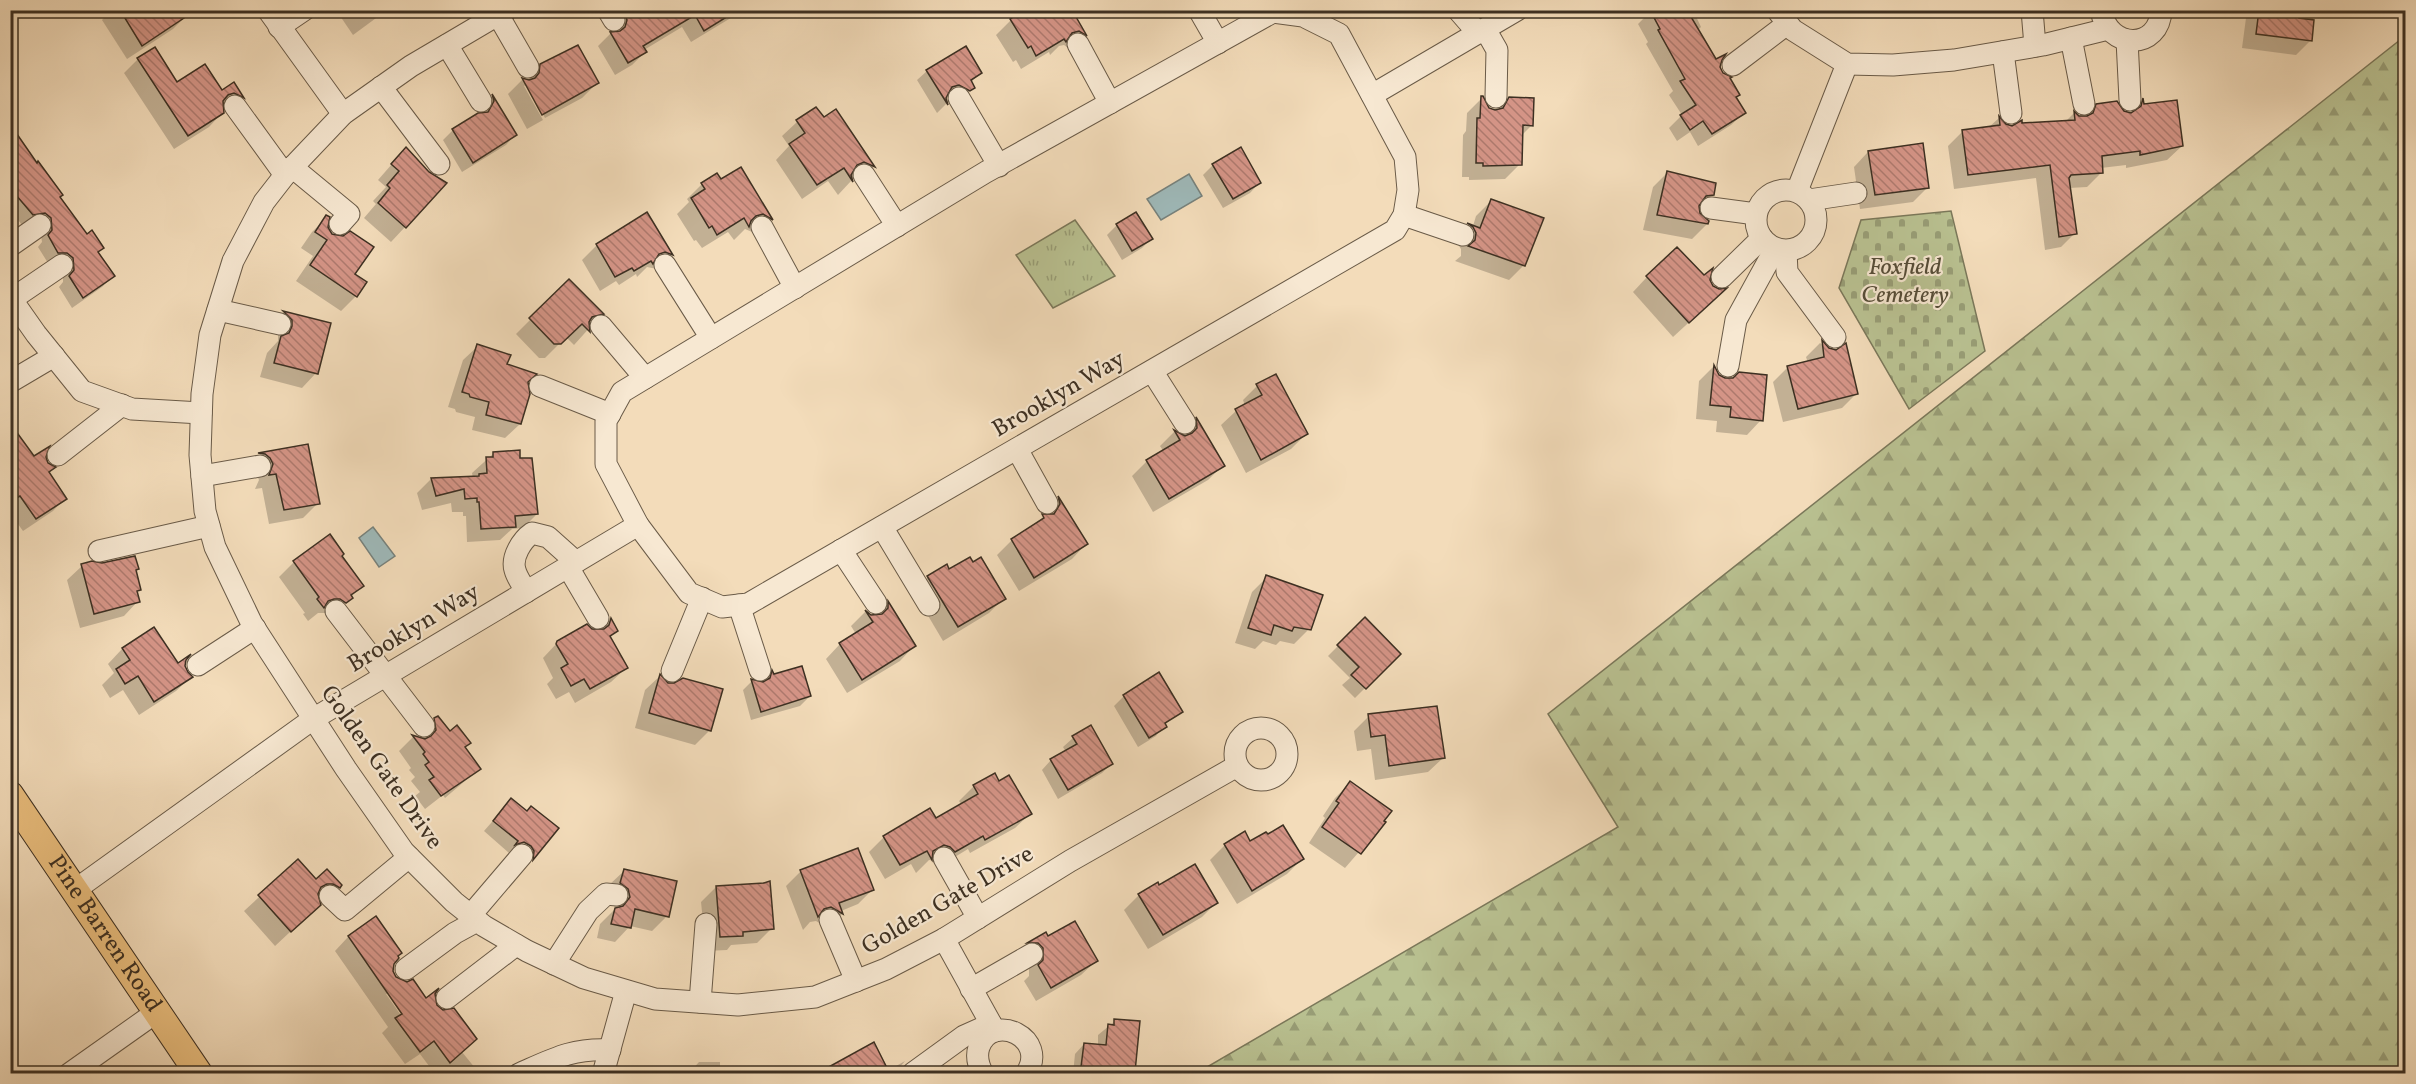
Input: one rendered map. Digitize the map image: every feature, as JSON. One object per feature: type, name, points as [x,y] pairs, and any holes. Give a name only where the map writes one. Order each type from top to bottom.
[{"type":"main road","name":"Pine Barren Road","points":[[10,795],[199,1074]]},
{"type":"street","points":[[304,10],[274,19],[343,114]]},
{"type":"street","points":[[1199,10],[1218,43]]},
{"type":"street","points":[[1458,10],[1481,31],[1497,50],[1496,97]]},
{"type":"street","points":[[1371,95],[1517,10]]},
{"type":"street","points":[[2032,10],[2035,46]]},
{"type":"street","points":[[1733,65],[1782,17],[1793,30],[1847,64],[1903,64],[1954,60],[2035,46],[2071,38],[2105,20],[2115,36],[2127,40],[2143,39],[2157,26],[2161,10]]},
{"type":"street","name":"Brooklyn Way","points":[[1273,12],[1296,13],[1339,34],[1405,157],[1408,190],[1404,215],[1395,230],[748,604],[722,607],[689,593],[638,525],[606,464],[606,421],[622,392],[999,165],[1218,43],[1263,14],[1273,12]]},
{"type":"street","points":[[502,13],[528,67]]},
{"type":"street","name":"Golden Gate Drive","points":[[502,13],[411,66],[343,114],[289,171],[264,202],[233,261],[210,335],[201,413],[200,455],[205,511],[215,547],[255,628],[346,770],[409,857],[454,902],[474,918],[516,945],[584,978],[654,999],[738,1005],[815,997],[886,969],[944,939],[1070,861],[1237,766]]},
{"type":"street","points":[[2071,38],[2084,104]]},
{"type":"street","points":[[2127,40],[2130,100]]},
{"type":"street","points":[[1078,44],[1110,103]]},
{"type":"street","points":[[447,45],[481,101]]},
{"type":"street","points":[[2002,52],[2011,113]]},
{"type":"street","points":[[1803,196],[1847,64]]},
{"type":"street","points":[[381,87],[439,164]]},
{"type":"street","points":[[959,98],[999,165]]},
{"type":"street","points":[[235,106],[289,171],[349,214],[340,224]]},
{"type":"street","points":[[864,175],[897,226]]},
{"type":"street","points":[[1835,337],[1787,272],[1774,246],[1756,227],[1756,214],[1762,200],[1779,190],[1803,196],[1856,193]]},
{"type":"street","points":[[1722,277],[1774,246],[1796,249],[1806,244],[1816,226],[1816,215],[1803,196]]},
{"type":"street","points":[[1711,208],[1756,214]]},
{"type":"street","points":[[1404,215],[1463,235]]},
{"type":"street","points":[[10,246],[40,225]]},
{"type":"street","points":[[762,227],[795,288]]},
{"type":"street","points":[[1728,366],[1736,320],[1774,246]]},
{"type":"street","points":[[62,265],[11,298],[81,391],[132,409],[201,413]]},
{"type":"street","points":[[665,265],[711,338]]},
{"type":"street","points":[[218,310],[280,324]]},
{"type":"street","points":[[601,327],[645,378]]},
{"type":"street","points":[[10,382],[54,356]]},
{"type":"street","points":[[1152,371],[1185,423]]},
{"type":"street","points":[[540,386],[610,414]]},
{"type":"street","points":[[58,455],[122,405]]},
{"type":"street","points":[[1017,449],[1047,503]]},
{"type":"street","points":[[202,476],[260,466]]},
{"type":"street","name":"Brooklyn Way","points":[[75,890],[313,719],[638,525]]},
{"type":"street","points":[[99,550],[209,526]]},
{"type":"street","points":[[882,527],[929,604]]},
{"type":"street","points":[[526,592],[514,569],[515,558],[524,539],[532,533],[548,537],[572,565],[598,618]]},
{"type":"street","points":[[841,550],[876,603]]},
{"type":"street","points":[[672,671],[702,598]]},
{"type":"street","points":[[739,605],[760,670]]},
{"type":"street","points":[[336,610],[424,726]]},
{"type":"street","points":[[198,665],[255,628]]},
{"type":"street","points":[[406,969],[474,918],[522,855]]},
{"type":"street","points":[[330,896],[345,910],[409,857]]},
{"type":"street","points":[[944,858],[978,918]]},
{"type":"street","points":[[554,964],[588,911],[606,894],[617,896]]},
{"type":"street","points":[[830,920],[856,981]]},
{"type":"street","points":[[700,1002],[706,924]]},
{"type":"street","points":[[944,939],[993,1027]]},
{"type":"street","points":[[447,998],[516,945]]},
{"type":"street","points":[[971,989],[1032,954]]},
{"type":"street","points":[[603,1074],[626,991]]},
{"type":"street","points":[[69,1074],[158,1011]]},
{"type":"street","points":[[983,1074],[977,1060],[978,1051],[981,1042],[993,1027]]},
{"type":"street","points":[[913,1073],[964,1036],[993,1027],[1012,1031],[1021,1035],[1027,1042],[1032,1059],[1026,1074]]},
{"type":"street","points":[[519,1074],[564,1055],[587,1049],[610,1050]]},
{"type":"green space","points":[[2405,36],[2405,1073],[1204,1073],[1207,1067],[1618,827],[1548,714]]},
{"type":"green space","name":"Foxfield Cemetery","points":[[1951,211],[1985,351],[1909,409],[1839,288],[1861,220]]},
{"type":"green space","points":[[1075,220],[1115,276],[1053,308],[1016,255]]},
{"type":"water","points":[[1189,174],[1202,196],[1161,220],[1147,199]]},
{"type":"water","points":[[373,527],[395,556],[379,567],[359,538]]},
{"type":"building","points":[[120,10],[196,10],[142,46]]},
{"type":"building","points":[[630,10],[738,10],[704,31],[695,15],[643,46],[647,52],[628,63],[610,32],[620,31],[625,27],[627,20],[625,14]]},
{"type":"building","points":[[1024,10],[1072,10],[1087,36],[1079,31],[1072,33],[1066,42],[1064,39],[1036,56],[1031,46],[1028,48],[1010,19]]},
{"type":"building","points":[[1650,10],[1687,10],[1716,59],[1726,54],[1720,67],[1723,73],[1732,77],[1730,78],[1740,95],[1736,97],[1746,113],[1712,134],[1703,121],[1690,130],[1680,115],[1696,105],[1680,81],[1685,79],[1658,30],[1660,29]]},
{"type":"building","points":[[2259,10],[2300,10],[2299,18],[2314,20],[2312,41],[2256,34]]},
{"type":"building","points":[[578,45],[599,83],[542,115],[522,78],[529,80],[535,78],[539,73],[540,64]]},
{"type":"building","points":[[966,46],[982,73],[971,80],[975,88],[970,91],[959,85],[952,87],[946,98],[948,105],[926,70]]},
{"type":"building","points":[[155,47],[177,82],[205,64],[222,90],[234,82],[244,98],[234,93],[228,95],[223,101],[224,113],[188,136],[137,58]]},
{"type":"building","points":[[492,94],[517,135],[473,163],[452,129],[478,113],[488,112],[494,101]]},
{"type":"building","points":[[1481,96],[1489,108],[1495,110],[1503,108],[1509,97],[1534,98],[1533,126],[1523,125],[1522,165],[1483,166],[1483,163],[1476,163],[1477,118],[1480,118]]},
{"type":"building","points":[[2143,98],[2144,104],[2177,100],[2183,146],[2140,155],[2140,151],[2102,156],[2103,173],[2071,175],[2069,178],[2077,234],[2059,237],[2050,165],[1968,175],[1962,130],[2000,125],[1999,116],[2006,124],[2012,126],[2022,120],[2022,123],[2075,120],[2074,111],[2079,116],[2087,116],[2093,113],[2096,104],[2117,101],[2124,111],[2131,113],[2141,106]]},
{"type":"building","points":[[816,107],[824,117],[836,109],[875,167],[864,162],[857,165],[851,175],[853,182],[844,168],[817,185],[789,144],[805,133],[796,120]]},
{"type":"building","points":[[10,124],[63,195],[60,197],[87,234],[92,230],[104,248],[98,252],[115,276],[83,298],[69,276],[74,270],[73,258],[67,253],[58,253],[48,235],[52,230],[51,218],[45,213],[33,215],[10,188]]},
{"type":"building","points":[[1923,143],[1929,188],[1875,195],[1868,151]]},
{"type":"building","points":[[406,147],[429,172],[447,183],[406,228],[378,203],[390,188],[387,185],[399,171],[391,164]]},
{"type":"building","points":[[1241,147],[1261,183],[1233,199],[1212,164]]},
{"type":"building","points":[[741,167],[773,220],[763,214],[756,216],[749,227],[744,218],[717,235],[712,226],[709,228],[691,198],[705,189],[701,183],[717,173],[721,179]]},
{"type":"building","points":[[1667,171],[1716,183],[1714,195],[1706,196],[1699,206],[1700,213],[1709,221],[1708,224],[1657,215]]},
{"type":"building","points":[[1491,199],[1544,218],[1525,266],[1468,246],[1475,240],[1476,233],[1467,223],[1480,228]]},
{"type":"building","points":[[647,212],[673,255],[665,252],[659,254],[653,264],[651,261],[634,271],[632,268],[615,277],[596,244]]},
{"type":"building","points":[[1136,212],[1153,239],[1132,251],[1116,224]]},
{"type":"building","points":[[326,215],[330,217],[328,227],[332,234],[343,236],[350,231],[374,247],[355,274],[367,282],[357,297],[310,265],[327,240],[315,232]]},
{"type":"building","points":[[1677,247],[1704,275],[1713,268],[1710,280],[1713,286],[1719,289],[1727,288],[1689,323],[1646,276]]},
{"type":"building","points":[[569,279],[604,314],[592,317],[589,322],[590,332],[582,324],[561,344],[554,344],[529,318]]},
{"type":"building","points":[[283,311],[331,323],[318,374],[274,363],[281,336],[289,333],[292,326],[292,320]]},
{"type":"building","points":[[1822,340],[1829,348],[1836,350],[1846,343],[1858,394],[1798,409],[1787,366],[1824,357]]},
{"type":"building","points":[[477,344],[511,355],[507,364],[537,374],[528,382],[530,394],[521,424],[486,415],[489,402],[470,397],[469,394],[462,392]]},
{"type":"building","points":[[1714,365],[1719,375],[1725,378],[1733,378],[1739,372],[1767,375],[1763,421],[1730,417],[1731,407],[1710,405]]},
{"type":"building","points":[[1276,374],[1308,434],[1261,460],[1235,409],[1262,395],[1256,384]]},
{"type":"building","points":[[1196,417],[1225,466],[1169,499],[1146,460],[1180,440],[1174,430],[1185,436],[1192,433],[1197,428]]},
{"type":"building","points":[[10,423],[34,456],[50,446],[46,457],[48,463],[56,467],[49,472],[67,499],[36,519],[20,496],[10,502]]},
{"type":"building","points":[[308,444],[320,504],[284,510],[276,474],[269,475],[273,464],[265,454],[258,453]]},
{"type":"building","points":[[520,450],[520,458],[532,458],[538,514],[515,516],[516,527],[481,529],[479,502],[477,498],[465,499],[464,489],[436,496],[431,478],[479,476],[479,474],[487,473],[486,457],[493,457],[493,452]]},
{"type":"building","points":[[1058,496],[1088,544],[1034,578],[1011,539],[1044,518],[1042,514],[1054,514],[1060,504]]},
{"type":"building","points":[[330,534],[344,554],[342,556],[364,586],[351,595],[353,598],[346,603],[340,599],[334,599],[328,601],[324,608],[317,599],[319,597],[293,561]]},
{"type":"building","points":[[135,556],[139,569],[136,570],[141,590],[137,591],[140,602],[94,614],[81,564],[92,561],[102,563]]},
{"type":"building","points":[[970,557],[973,562],[981,557],[1006,599],[958,627],[927,576],[947,564],[949,569]]},
{"type":"building","points":[[1266,575],[1323,595],[1311,630],[1294,627],[1292,631],[1274,625],[1271,635],[1248,628]]},
{"type":"building","points":[[888,601],[916,646],[862,680],[839,643],[873,622],[865,610],[871,615],[882,614],[888,608]]},
{"type":"building","points":[[1365,617],[1401,654],[1366,689],[1351,675],[1359,667],[1337,645]]},
{"type":"building","points":[[611,618],[618,631],[610,636],[628,668],[590,689],[584,679],[571,686],[561,668],[568,664],[556,644],[557,641],[587,624],[592,629],[604,629],[609,625]]},
{"type":"building","points":[[154,627],[178,663],[191,654],[185,666],[193,677],[154,702],[138,676],[125,684],[116,669],[130,660],[122,648]]},
{"type":"building","points":[[802,666],[811,696],[761,712],[751,679],[763,682],[770,678],[772,670],[774,674]]},
{"type":"building","points":[[1159,672],[1183,712],[1165,723],[1167,727],[1149,738],[1123,695]]},
{"type":"building","points":[[660,674],[668,683],[674,683],[683,678],[723,689],[711,731],[649,713]]},
{"type":"building","points":[[1437,706],[1445,758],[1389,766],[1385,735],[1371,737],[1368,714]]},
{"type":"building","points":[[438,716],[450,731],[457,725],[471,743],[465,747],[481,769],[441,796],[429,780],[434,777],[425,765],[429,762],[423,754],[425,752],[412,735],[425,739],[431,736],[436,730],[434,718]]},
{"type":"building","points":[[1091,725],[1113,764],[1068,790],[1050,759],[1077,744],[1072,736]]},
{"type":"building","points":[[995,773],[999,781],[1009,775],[1032,814],[985,840],[983,836],[955,852],[944,845],[933,851],[932,860],[927,851],[900,865],[883,836],[930,808],[936,818],[978,794],[973,785]]},
{"type":"building","points":[[1350,781],[1392,811],[1361,854],[1322,827],[1339,803],[1336,801]]},
{"type":"building","points":[[511,798],[527,811],[531,806],[559,828],[533,860],[534,851],[531,846],[524,842],[515,845],[518,841],[493,821]]},
{"type":"building","points":[[1283,825],[1304,859],[1252,891],[1224,844],[1245,831],[1250,841]]},
{"type":"building","points":[[858,848],[874,890],[839,903],[843,914],[831,907],[824,909],[818,917],[800,870]]},
{"type":"building","points":[[298,859],[316,879],[327,869],[342,885],[340,888],[333,884],[321,887],[318,894],[321,905],[291,932],[258,895]]},
{"type":"building","points":[[1195,864],[1218,903],[1163,935],[1138,894],[1158,882],[1159,885]]},
{"type":"building","points":[[624,869],[677,881],[669,917],[635,909],[631,928],[611,924],[615,908],[623,906],[630,897],[628,889],[620,883]]},
{"type":"building","points":[[770,881],[774,929],[743,932],[743,936],[720,937],[716,886]]},
{"type":"building","points":[[376,916],[402,953],[394,964],[393,971],[396,977],[407,982],[413,979],[426,998],[439,988],[435,994],[437,1005],[443,1010],[454,1008],[477,1039],[450,1063],[434,1041],[420,1052],[395,1018],[402,1014],[348,936]]},
{"type":"building","points":[[1075,921],[1098,961],[1051,988],[1038,965],[1043,960],[1043,948],[1038,943],[1027,943],[1046,932],[1048,936]]},
{"type":"building","points":[[1114,1019],[1140,1021],[1135,1072],[1081,1067],[1084,1043],[1106,1045],[1108,1024],[1114,1025]]},
{"type":"building","points":[[874,1042],[890,1074],[816,1074]]}]
